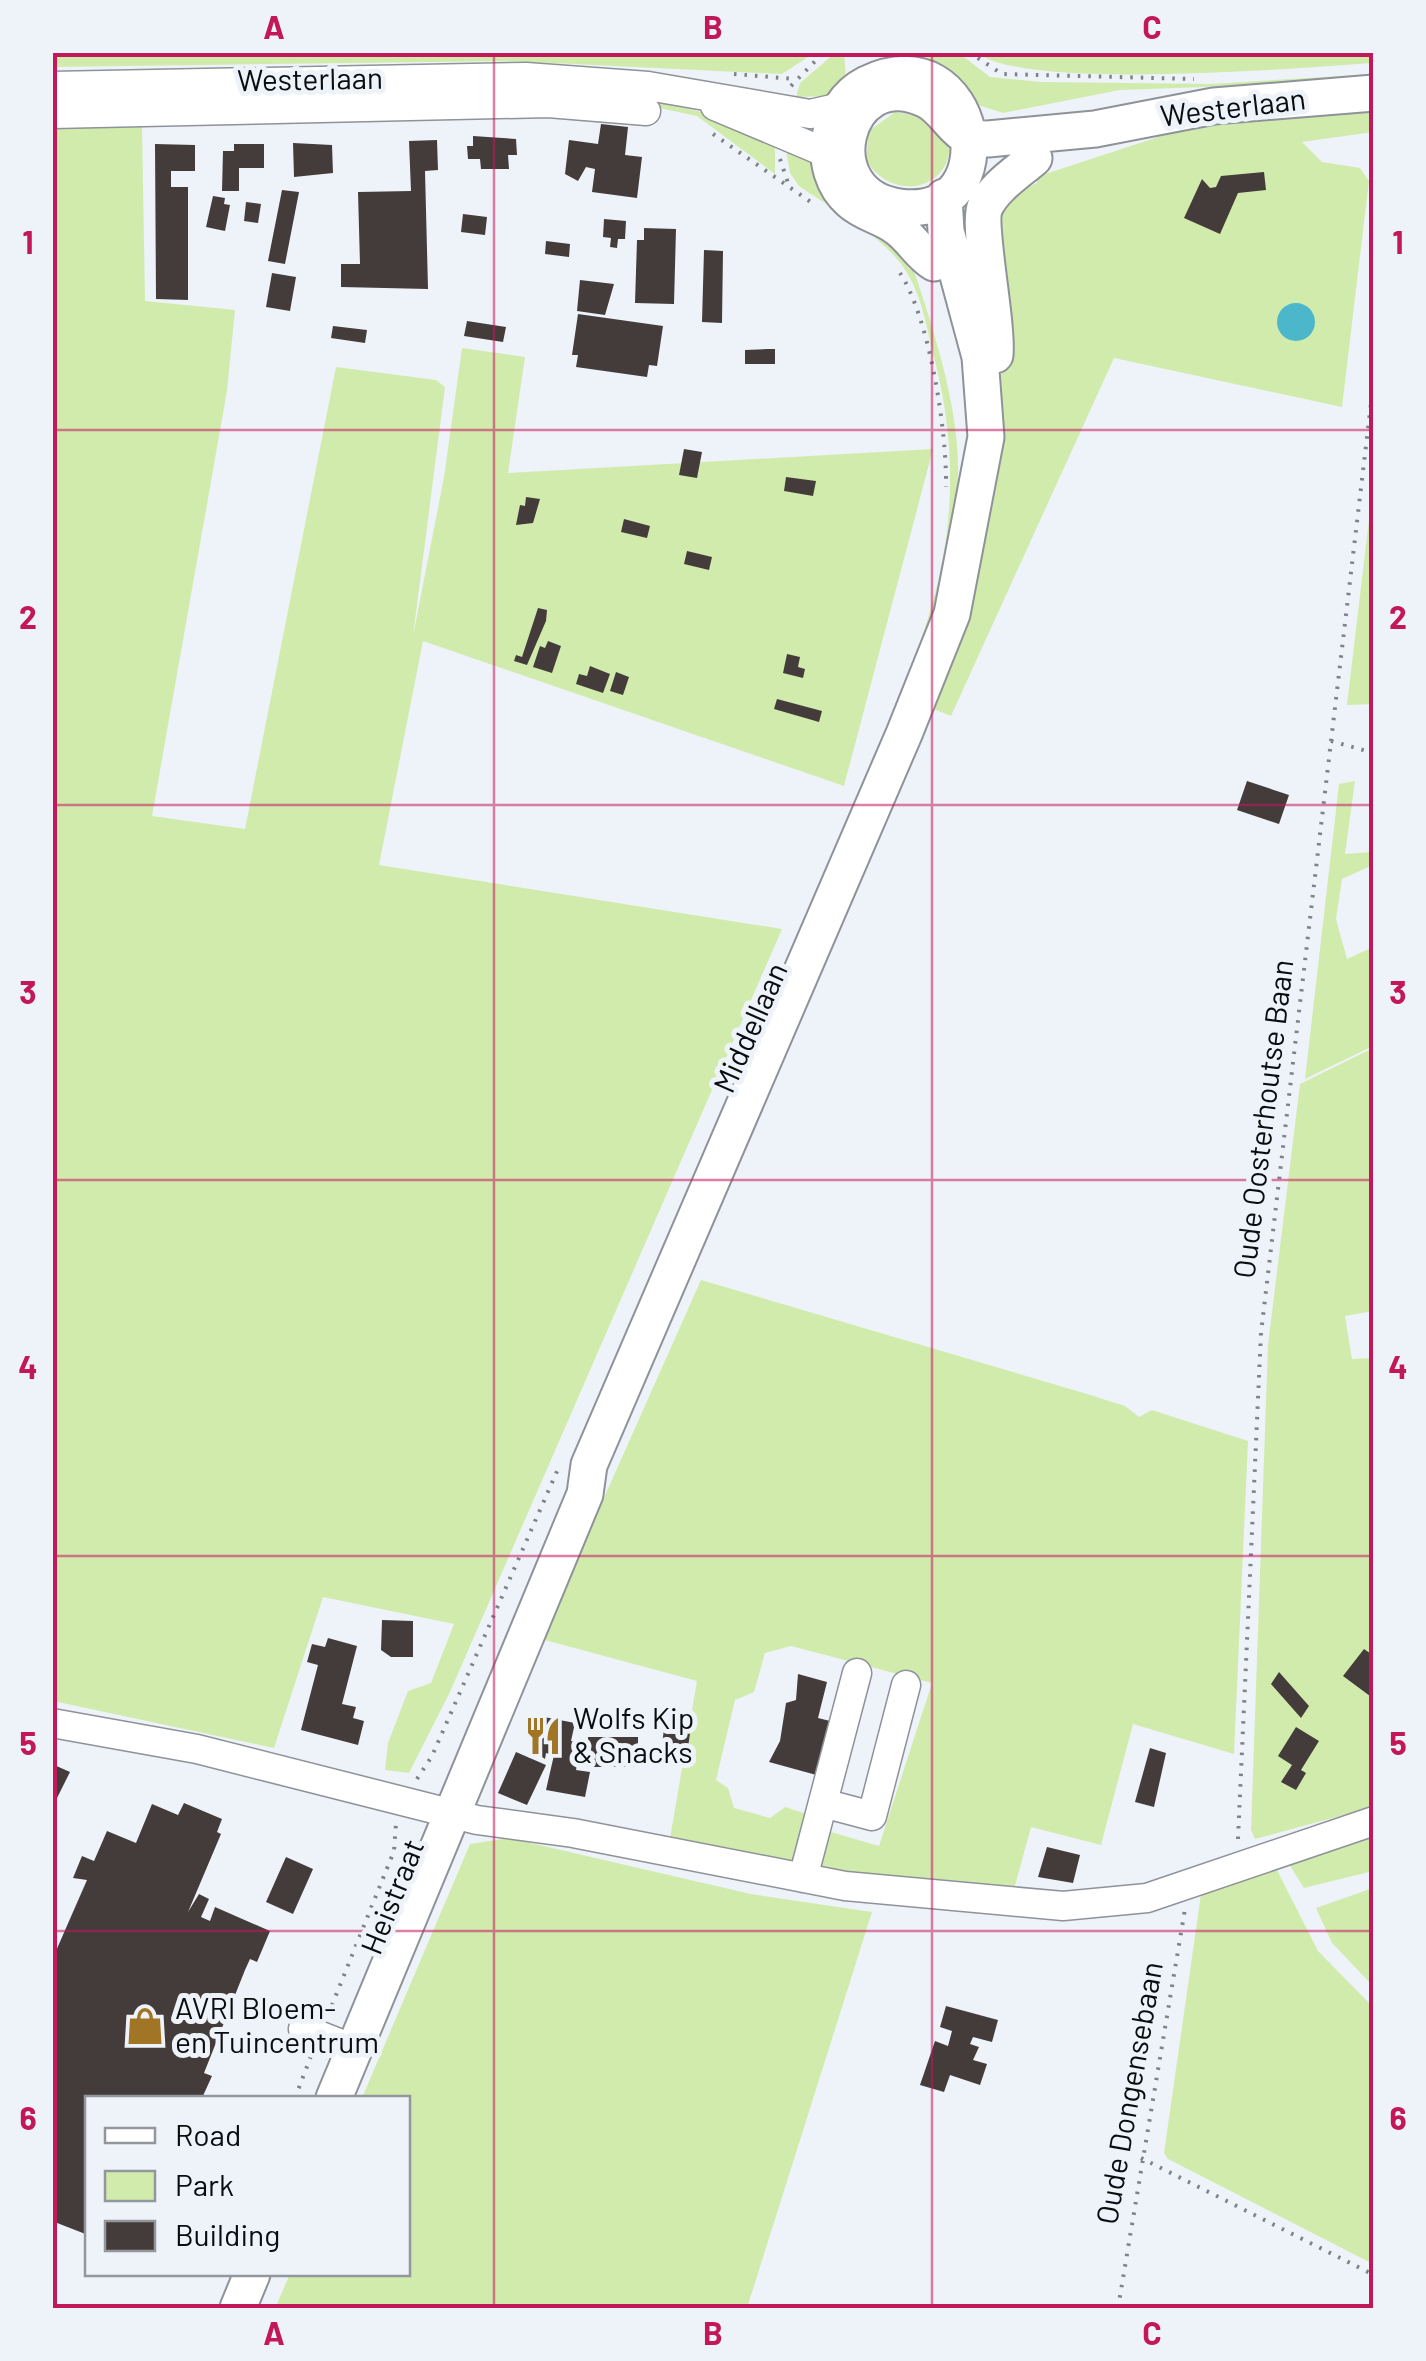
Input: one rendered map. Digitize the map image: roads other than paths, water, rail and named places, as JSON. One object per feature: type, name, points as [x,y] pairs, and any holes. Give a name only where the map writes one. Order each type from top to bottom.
[{"type":"main road","points":[[839,160],[871,77],[895,94],[921,98],[968,127]]},
{"type":"main road","name":"Westerlaan","points":[[896,216],[982,165],[1034,158],[1094,130],[1214,106],[1374,93]]},
{"type":"main road","name":"Westerlaan","points":[[968,127],[1034,118],[1094,130]]},
{"type":"main road","name":"Middellaan","points":[[960,494],[986,437],[985,399],[970,313],[946,231],[968,127]]},
{"type":"main road","points":[[985,399],[996,342],[982,215],[994,193],[1034,158]]},
{"type":"main road","name":"Middellaan","points":[[441,1810],[569,1489],[574,1466],[928,676],[956,599],[959,361],[918,270],[918,221],[896,216],[870,196],[839,160]]},
{"type":"main road","name":"Heistraat","points":[[313,2096],[328,2038],[441,1810]]},
{"type":"main road","name":"Heistraat","points":[[328,2038],[334,2096]]},
{"type":"main road","points":[[238,2308],[251,2276]]},
{"type":"street","name":"Westerlaan","points":[[52,86],[687,92],[810,114],[871,77]]},
{"type":"street","points":[[52,114],[550,90],[646,111]]},
{"type":"street","name":"Westerlaan","points":[[687,92],[839,160]]},
{"type":"street","points":[[804,1878],[857,1673]]},
{"type":"street","points":[[823,1803],[872,1816],[906,1685]]},
{"type":"street","points":[[52,1723],[197,1749],[441,1810],[845,1886],[1064,1906],[1147,1898],[1374,1821]]},
{"type":"water","points":[[1296,303],[1309,309],[1315,322],[1309,335],[1296,341],[1283,335],[1277,322],[1283,309]]},
{"type":"place","name":"Wolfs Kip & Snacks","points":[[543,1736]]},
{"type":"place","name":"AVRI Bloem- en Tuincentrum","points":[[145,2026]]}]
